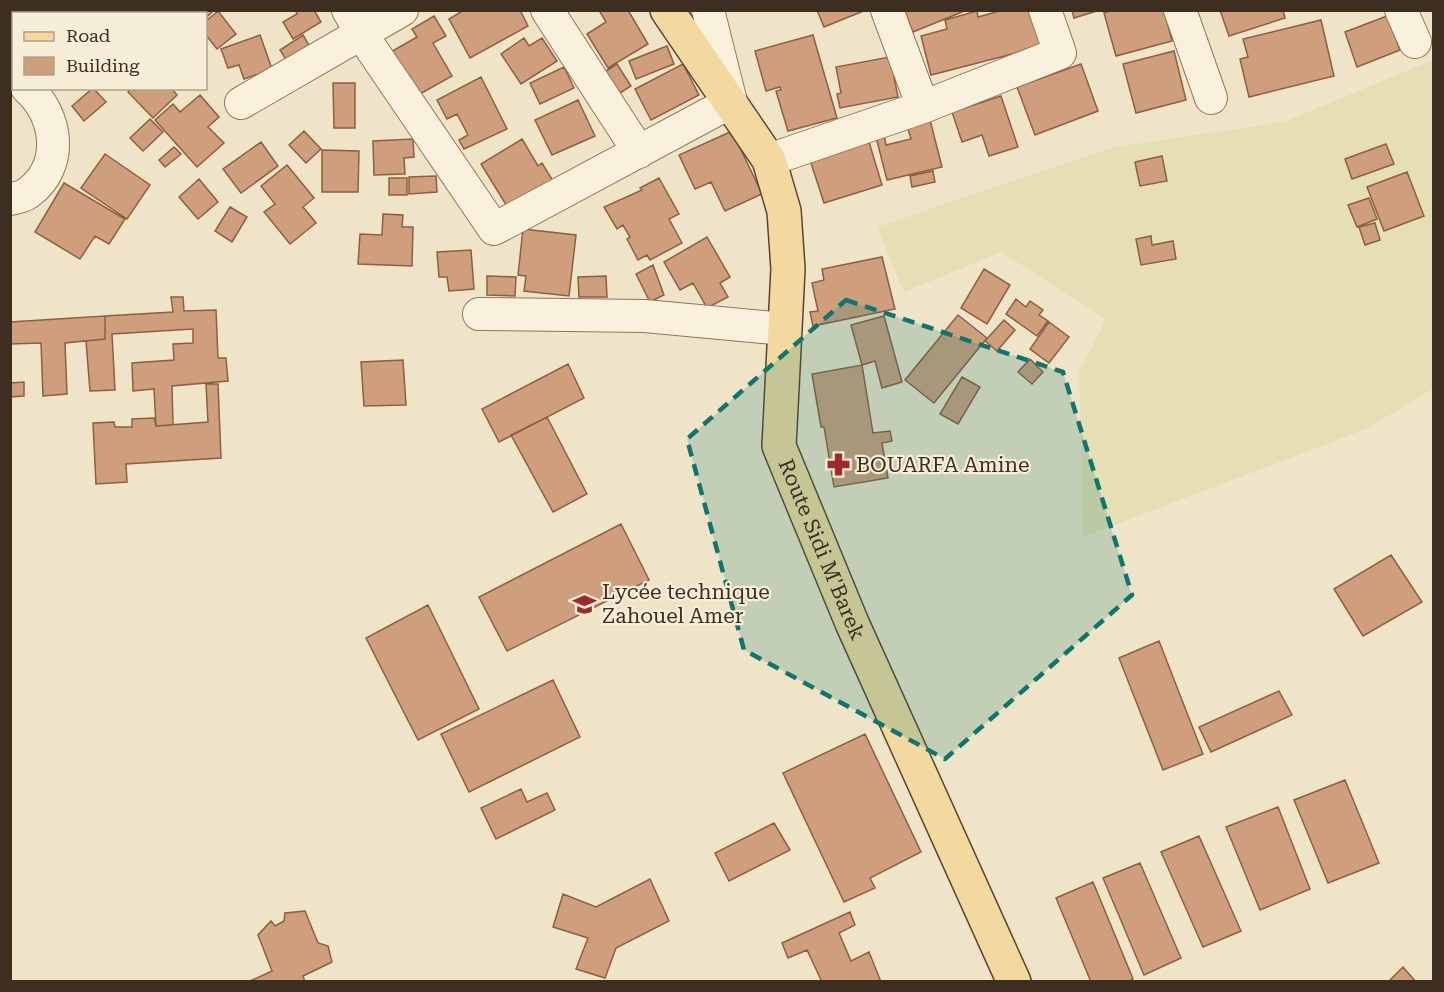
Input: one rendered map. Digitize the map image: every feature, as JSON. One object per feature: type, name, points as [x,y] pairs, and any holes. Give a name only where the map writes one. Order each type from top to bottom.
[{"type":"main road","name":"Route Sidi M'Barek","points":[[667,10],[769,159],[784,211],[788,268],[779,446],[852,622],[1014,981]]},
{"type":"street","points":[[241,103],[355,23],[402,10]]},
{"type":"street","points":[[547,10],[639,152]]},
{"type":"street","points":[[355,23],[494,229],[731,102],[708,10]]},
{"type":"street","points":[[886,10],[922,107]]},
{"type":"street","points":[[769,159],[922,107],[1060,53],[1045,10]]},
{"type":"street","points":[[1180,10],[1211,98]]},
{"type":"street","points":[[1401,10],[1415,42]]},
{"type":"street","points":[[10,199],[28,194],[43,175],[52,154],[50,118],[39,99],[29,90]]},
{"type":"street","points":[[478,314],[645,316],[784,329]]},
{"type":"highlighted area","points":[[846,300],[1063,372],[1132,595],[945,759],[744,650],[687,439]]},
{"type":"shaded area","points":[[1433,60],[1433,389],[1366,429],[1083,537],[1079,372],[1106,319],[1001,252],[904,292],[877,227],[1115,147],[1284,122]]},
{"type":"building","points":[[76,10],[101,10],[102,12],[74,12]]},
{"type":"building","points":[[118,10],[133,10],[132,12]]},
{"type":"building","points":[[181,10],[214,10],[207,17],[207,12],[182,12]]},
{"type":"building","points":[[295,10],[314,10],[321,22],[293,39],[283,22],[297,14]]},
{"type":"building","points":[[464,10],[520,10],[528,26],[470,58],[449,19]]},
{"type":"building","points":[[628,10],[648,44],[608,68],[587,34],[606,22],[600,12]]},
{"type":"building","points":[[817,10],[866,10],[824,27]]},
{"type":"building","points":[[904,10],[967,10],[913,32]]},
{"type":"building","points":[[1003,10],[1034,10],[1043,46],[931,75],[921,36],[947,29],[945,20],[977,11],[978,17]]},
{"type":"building","points":[[1072,10],[1100,10],[1074,18]]},
{"type":"building","points":[[1112,10],[1164,10],[1172,41],[1116,56],[1104,13]]},
{"type":"building","points":[[1220,10],[1283,10],[1285,18],[1229,36]]},
{"type":"building","points":[[218,11],[236,34],[217,49],[207,36],[207,20]]},
{"type":"building","points":[[434,16],[446,36],[433,43],[452,76],[413,98],[389,53],[417,37],[412,29]]},
{"type":"building","points":[[1387,16],[1400,50],[1357,67],[1345,32]]},
{"type":"building","points":[[1321,20],[1334,76],[1249,97],[1240,59],[1248,57],[1243,39]]},
{"type":"building","points":[[260,35],[272,69],[244,79],[239,65],[228,68],[221,49]]},
{"type":"building","points":[[303,35],[310,47],[287,61],[280,50]]},
{"type":"building","points":[[813,35],[837,118],[788,131],[776,91],[781,90],[780,87],[766,91],[755,51]]},
{"type":"building","points":[[524,38],[529,46],[542,38],[557,61],[521,84],[501,54]]},
{"type":"building","points":[[667,46],[674,64],[636,79],[629,61]]},
{"type":"building","points":[[1174,51],[1186,100],[1136,113],[1123,64]]},
{"type":"building","points":[[895,56],[899,75],[894,77],[898,97],[840,108],[837,94],[841,93],[836,67]]},
{"type":"building","points":[[617,64],[631,86],[617,95],[603,73]]},
{"type":"building","points":[[683,64],[699,95],[651,120],[635,89]]},
{"type":"building","points":[[1081,64],[1098,111],[1035,135],[1017,87]]},
{"type":"building","points":[[564,67],[574,88],[540,104],[530,83]]},
{"type":"building","points":[[481,77],[507,129],[464,149],[459,140],[468,135],[457,114],[447,119],[437,100]]},
{"type":"building","points":[[333,83],[355,83],[355,128],[334,128]]},
{"type":"building","points":[[91,90],[95,90],[106,102],[84,121],[72,106]]},
{"type":"building","points":[[130,90],[173,90],[177,95],[153,118],[128,92]]},
{"type":"building","points":[[200,95],[219,117],[208,127],[224,143],[197,167],[155,120],[173,104],[180,112]]},
{"type":"building","points":[[1001,96],[1018,147],[989,156],[982,135],[962,142],[952,112]]},
{"type":"building","points":[[578,100],[595,136],[552,155],[535,120]]},
{"type":"building","points":[[929,116],[942,167],[887,180],[876,137],[884,135],[886,145],[911,139],[906,122]]},
{"type":"building","points":[[150,119],[163,132],[143,151],[130,138]]},
{"type":"building","points":[[304,131],[321,149],[306,163],[289,145]]},
{"type":"building","points":[[732,131],[762,194],[725,211],[711,182],[695,189],[679,155]]},
{"type":"building","points":[[413,139],[414,157],[404,158],[405,174],[374,175],[373,141]]},
{"type":"building","points":[[522,139],[538,166],[542,163],[553,181],[508,208],[481,164]]},
{"type":"building","points":[[261,142],[278,166],[241,193],[223,169]]},
{"type":"building","points":[[869,142],[882,185],[824,203],[810,160]]},
{"type":"building","points":[[1386,144],[1394,164],[1352,179],[1345,159]]},
{"type":"building","points":[[174,147],[181,154],[165,167],[159,160]]},
{"type":"building","points":[[322,150],[359,151],[358,192],[322,192]]},
{"type":"building","points":[[105,154],[150,185],[127,219],[81,188]]},
{"type":"building","points":[[1162,156],[1167,181],[1140,186],[1135,162]]},
{"type":"building","points":[[287,165],[314,198],[303,207],[316,223],[290,244],[264,212],[275,204],[261,186]]},
{"type":"building","points":[[933,171],[935,182],[912,187],[910,176]]},
{"type":"building","points":[[1407,172],[1424,216],[1384,231],[1367,187]]},
{"type":"building","points":[[436,176],[437,192],[409,194],[409,177]]},
{"type":"building","points":[[389,178],[407,178],[407,195],[389,195]]},
{"type":"building","points":[[659,178],[679,214],[669,219],[682,243],[650,260],[647,255],[638,260],[627,239],[630,237],[623,225],[617,229],[604,207],[642,190],[640,188]]},
{"type":"building","points":[[199,179],[218,202],[198,219],[179,197]]},
{"type":"building","points":[[64,183],[125,219],[109,244],[95,236],[80,259],[35,232]]},
{"type":"building","points":[[1369,198],[1377,219],[1357,227],[1348,205]]},
{"type":"building","points":[[230,207],[247,217],[232,242],[215,231]]},
{"type":"building","points":[[383,214],[403,215],[402,227],[413,227],[412,266],[358,264],[360,234],[382,235]]},
{"type":"building","points":[[1375,223],[1380,240],[1365,245],[1359,227]]},
{"type":"building","points":[[523,229],[576,235],[569,296],[524,291],[526,276],[518,275]]},
{"type":"building","points":[[1151,236],[1152,245],[1173,241],[1176,259],[1141,265],[1136,239]]},
{"type":"building","points":[[707,237],[730,277],[720,283],[728,297],[707,308],[693,283],[680,290],[664,262]]},
{"type":"building","points":[[471,250],[474,289],[449,291],[447,277],[439,277],[437,252]]},
{"type":"building","points":[[882,257],[895,309],[813,326],[810,312],[818,311],[812,283],[824,280],[822,269]]},
{"type":"building","points":[[653,265],[664,295],[650,302],[636,274]]},
{"type":"building","points":[[984,269],[1010,285],[987,324],[961,308]]},
{"type":"building","points":[[487,276],[516,277],[515,296],[487,295]]},
{"type":"building","points":[[606,276],[607,297],[579,297],[578,277]]},
{"type":"building","points":[[171,297],[183,297],[184,311],[216,310],[218,358],[226,358],[228,381],[172,386],[173,425],[156,426],[154,389],[133,391],[132,363],[174,360],[173,344],[193,343],[193,329],[112,334],[115,390],[90,391],[86,341],[105,339],[105,316],[173,312]]},
{"type":"building","points":[[1016,299],[1026,307],[1030,301],[1043,310],[1039,315],[1048,321],[1037,336],[1006,314]]},
{"type":"building","points":[[958,315],[987,338],[934,403],[905,380]]},
{"type":"building","points":[[105,316],[105,339],[65,343],[67,394],[43,396],[41,343],[10,344],[10,322]]},
{"type":"building","points":[[884,316],[902,382],[882,388],[875,361],[862,365],[851,325]]},
{"type":"building","points":[[1004,320],[1015,330],[997,351],[985,341]]},
{"type":"building","points":[[1049,322],[1069,337],[1049,363],[1030,349]]},
{"type":"building","points":[[1030,359],[1043,372],[1032,384],[1018,372]]},
{"type":"building","points":[[403,360],[406,405],[364,406],[361,362]]},
{"type":"building","points":[[568,364],[584,398],[499,442],[482,409]]},
{"type":"building","points":[[862,365],[873,433],[890,431],[892,441],[882,443],[888,478],[834,487],[812,374]]},
{"type":"building","points":[[962,377],[980,387],[958,424],[940,414]]},
{"type":"building","points":[[24,382],[24,396],[10,397],[10,383]]},
{"type":"building","points":[[206,384],[218,384],[221,458],[126,464],[127,482],[96,484],[93,423],[114,422],[115,427],[132,427],[132,419],[154,418],[156,426],[208,422]]},
{"type":"building","points":[[547,417],[587,494],[553,512],[511,435]]},
{"type":"building","points":[[621,524],[649,580],[507,651],[479,597]]},
{"type":"building","points":[[1391,555],[1422,602],[1363,636],[1334,589]]},
{"type":"building","points":[[428,605],[479,709],[418,740],[366,638]]},
{"type":"building","points":[[1159,641],[1203,754],[1163,770],[1119,658]]},
{"type":"building","points":[[553,680],[580,737],[469,792],[441,734]]},
{"type":"building","points":[[1279,691],[1292,715],[1211,752],[1199,727]]},
{"type":"building","points":[[865,734],[921,852],[870,878],[875,888],[844,902],[783,773]]},
{"type":"building","points":[[1345,780],[1379,863],[1328,883],[1294,800]]},
{"type":"building","points":[[521,789],[527,802],[547,793],[555,810],[496,839],[481,808]]},
{"type":"building","points":[[1278,807],[1310,889],[1260,910],[1226,827]]},
{"type":"building","points":[[774,823],[790,850],[729,881],[715,853]]},
{"type":"building","points":[[1199,836],[1241,931],[1203,947],[1161,852]]},
{"type":"building","points":[[1140,863],[1181,958],[1144,975],[1103,878]]},
{"type":"building","points":[[650,879],[669,921],[616,948],[605,978],[576,969],[588,938],[553,927],[563,894],[596,907]]},
{"type":"building","points":[[1093,882],[1133,979],[1127,982],[1091,982],[1056,898]]},
{"type":"building","points":[[305,911],[318,943],[328,946],[332,962],[303,976],[305,982],[248,982],[272,971],[258,935],[271,921],[275,926],[284,921],[285,913]]},
{"type":"building","points":[[850,912],[855,925],[839,933],[851,961],[869,952],[881,982],[822,982],[807,950],[788,958],[782,943]]},
{"type":"building","points":[[1403,967],[1416,982],[1388,982]]},
{"type":"place","name":"BOUARFA Amine","points":[[838,465]]},
{"type":"place","name":"Lycée technique Zahouel Amer","points":[[584,604]]}]
